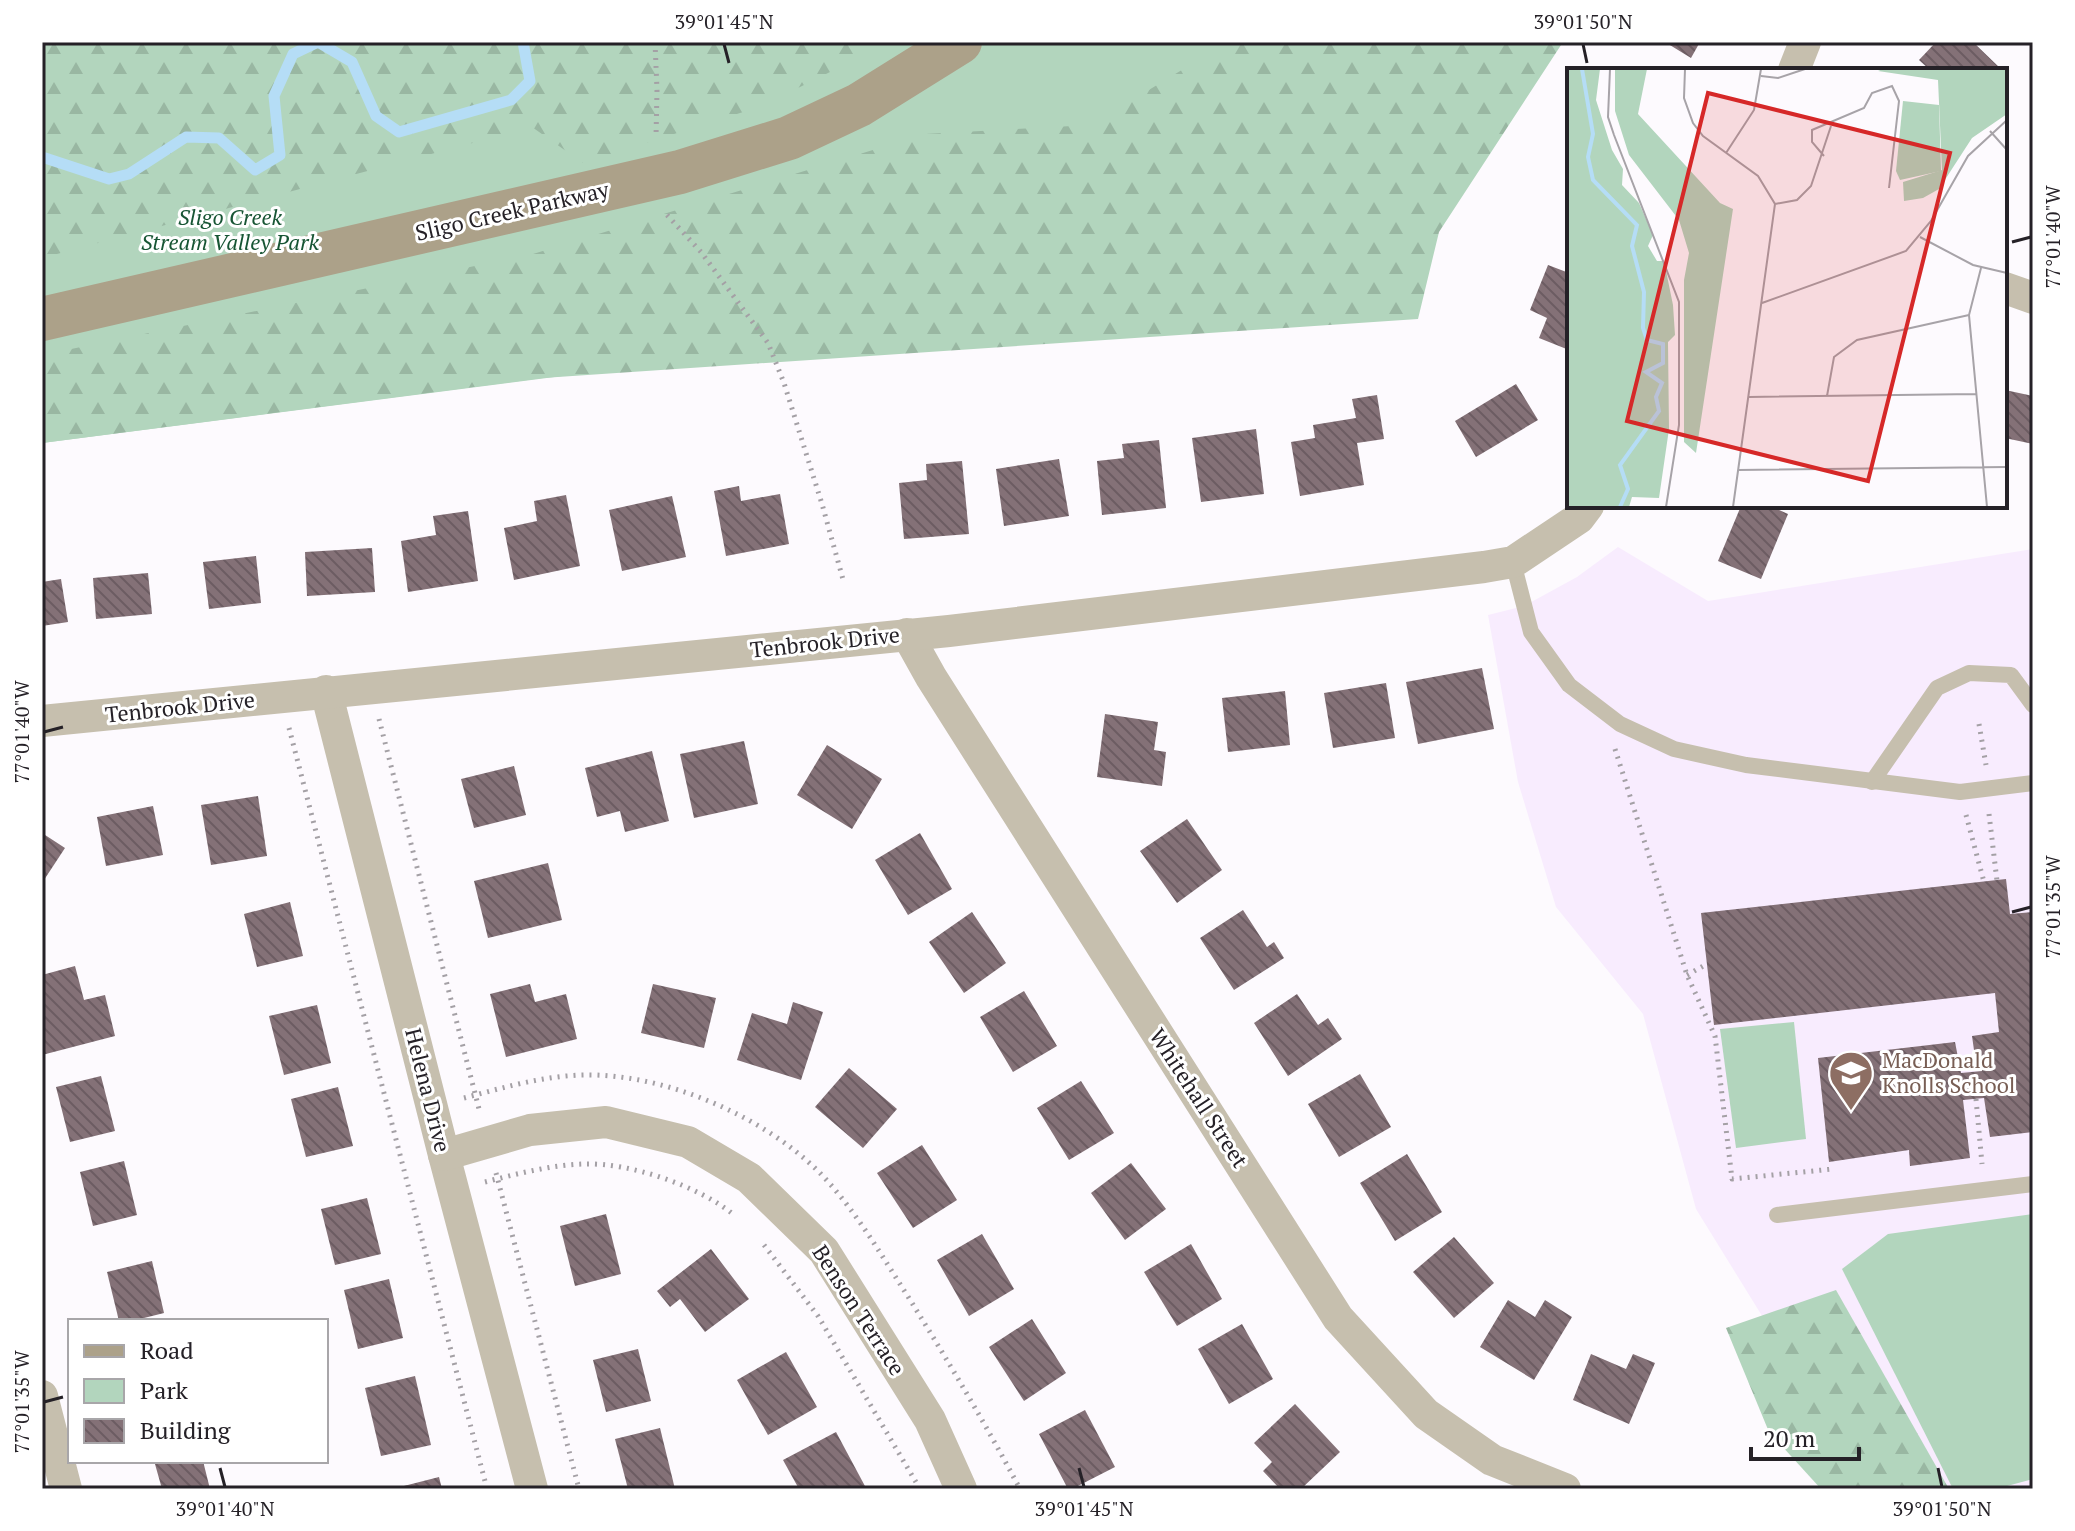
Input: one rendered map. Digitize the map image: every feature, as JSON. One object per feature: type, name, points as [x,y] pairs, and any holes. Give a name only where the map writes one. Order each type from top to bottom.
[{"type":"street","name":"Sligo Creek Parkway","points":[[42,319],[680,172],[789,138],[859,105],[960,42]]},
{"type":"street","points":[[1795,68],[1805,42]]},
{"type":"street","points":[[2007,289],[2033,298]]},
{"type":"street","name":"Tenbrook Drive","points":[[42,721],[949,631],[1484,567],[1513,562],[1579,518],[1586,508]]},
{"type":"street","name":"Whitehall Street","points":[[907,634],[931,677],[1338,1318],[1426,1414],[1530,1483],[1565,1489]]},
{"type":"street","name":"Helena Drive","points":[[326,691],[532,1489]]},
{"type":"street","name":"Benson Terrace","points":[[444,1155],[530,1130],[606,1122],[688,1142],[749,1178],[824,1251],[930,1420],[961,1489]]},
{"type":"street","points":[[42,1396],[66,1489]]},
{"type":"lane","points":[[1513,562],[1531,632],[1569,685],[1620,724],[1674,749],[1746,765],[1960,792],[2033,783]]},
{"type":"lane","points":[[1872,782],[1937,688],[1969,673],[2011,675],[2033,705]]},
{"type":"lane","points":[[1777,1215],[2033,1184]]},
{"type":"path","points":[[655,42],[657,149]]},
{"type":"path","points":[[661,206],[701,252],[768,343],[784,383],[844,583]]},
{"type":"path","points":[[371,687],[579,1489]]},
{"type":"path","points":[[281,696],[487,1489]]},
{"type":"path","points":[[1979,724],[1986,770]]},
{"type":"path","points":[[1613,741],[1687,975],[1715,1036],[1732,1179],[1833,1169]]},
{"type":"path","points":[[1965,810],[1984,882]]},
{"type":"path","points":[[1988,810],[1997,881]]},
{"type":"path","points":[[1687,975],[1707,964]]},
{"type":"path","points":[[1976,1099],[1982,1164]]},
{"type":"path","points":[[453,1190],[583,1164],[621,1167],[700,1193],[740,1220]]},
{"type":"path","points":[[759,1237],[818,1316],[920,1489]]},
{"type":"shaded area","name":"MacDonald Knolls School","points":[[1618,547],[1708,601],[2033,549],[2033,1489],[1906,1489],[1772,1332],[1696,1209],[1643,1014],[1556,907],[1518,782],[1488,615],[1524,606],[1577,577]]},
{"type":"green space","name":"Sligo Creek Stream Valley Park","points":[[42,42],[1515,42],[748,352],[42,443]]},
{"type":"green space","points":[[42,42],[890,42],[762,106],[583,163],[532,127],[42,258]]},
{"type":"green space","points":[[1228,42],[1563,42],[1439,232],[1418,319],[543,378],[42,443],[42,355],[533,254],[925,134],[1091,125]]},
{"type":"green space","points":[[1794,1022],[1806,1139],[1736,1148],[1720,1029]]},
{"type":"green space","points":[[2033,1214],[2033,1479],[1996,1489],[1953,1489],[1842,1269],[1888,1234]]},
{"type":"green space","points":[[1836,1290],[1949,1489],[1821,1489],[1769,1432],[1726,1328]]},
{"type":"building","points":[[1665,42],[1700,42],[1691,58]]},
{"type":"building","points":[[1936,42],[1973,42],[2000,68],[1928,68],[1919,60]]},
{"type":"building","points":[[1548,265],[1567,272],[1567,349],[1539,338],[1547,318],[1530,310]]},
{"type":"building","points":[[1516,384],[1538,420],[1476,457],[1455,421]]},
{"type":"building","points":[[2007,390],[2033,396],[2033,444],[2007,438]]},
{"type":"building","points":[[1377,395],[1384,439],[1357,443],[1364,485],[1300,496],[1291,442],[1315,438],[1313,425],[1356,418],[1352,399]]},
{"type":"building","points":[[1256,429],[1264,494],[1201,502],[1192,438]]},
{"type":"building","points":[[1159,440],[1166,508],[1102,515],[1097,461],[1124,458],[1122,444]]},
{"type":"building","points":[[1059,459],[1069,516],[1004,526],[996,469]]},
{"type":"building","points":[[962,461],[969,534],[904,539],[899,483],[927,480],[926,464]]},
{"type":"building","points":[[739,486],[741,501],[780,494],[789,544],[726,556],[714,491]]},
{"type":"building","points":[[566,495],[580,566],[514,580],[504,528],[537,521],[534,501]]},
{"type":"building","points":[[672,496],[686,557],[622,571],[609,510]]},
{"type":"building","points":[[1740,508],[1774,508],[1788,514],[1761,579],[1718,561]]},
{"type":"building","points":[[468,511],[478,581],[408,592],[401,541],[436,535],[433,516]]},
{"type":"building","points":[[372,548],[375,592],[307,596],[305,552]]},
{"type":"building","points":[[256,556],[261,603],[209,609],[203,562]]},
{"type":"building","points":[[148,573],[152,614],[96,619],[93,578]]},
{"type":"building","points":[[61,579],[68,622],[42,626],[42,582]]},
{"type":"building","points":[[1482,668],[1494,729],[1418,744],[1406,682]]},
{"type":"building","points":[[1386,683],[1395,738],[1333,748],[1324,693]]},
{"type":"building","points":[[1285,691],[1290,745],[1228,752],[1222,698]]},
{"type":"building","points":[[1105,714],[1158,722],[1154,750],[1166,752],[1162,786],[1097,777]]},
{"type":"building","points":[[744,741],[758,804],[694,818],[680,754]]},
{"type":"building","points":[[827,745],[882,779],[852,829],[797,795]]},
{"type":"building","points":[[652,751],[669,821],[625,832],[620,811],[597,817],[585,768]]},
{"type":"building","points":[[514,766],[526,815],[474,828],[461,779]]},
{"type":"building","points":[[258,796],[267,856],[211,865],[201,805]]},
{"type":"building","points":[[153,806],[163,855],[106,866],[97,817]]},
{"type":"building","points":[[1187,819],[1222,870],[1177,903],[1140,851]]},
{"type":"building","points":[[42,833],[65,848],[42,883]]},
{"type":"building","points":[[920,833],[952,889],[908,915],[875,860]]},
{"type":"building","points":[[548,863],[562,920],[488,938],[474,881]]},
{"type":"building","points":[[2006,879],[2010,914],[2033,912],[2033,1132],[1990,1137],[1984,1098],[1963,1100],[1970,1158],[1910,1166],[1909,1150],[1829,1162],[1818,1058],[1955,1042],[1961,1073],[1982,1071],[1980,1056],[1975,1057],[1972,1036],[1999,1032],[1995,993],[1714,1025],[1701,913]]},
{"type":"building","points":[[290,902],[303,956],[257,967],[244,914]]},
{"type":"building","points":[[1243,910],[1267,947],[1274,942],[1284,958],[1234,990],[1200,938]]},
{"type":"building","points":[[972,912],[1006,963],[964,993],[929,942]]},
{"type":"building","points":[[75,966],[84,1000],[105,995],[115,1036],[42,1055],[42,975]]},
{"type":"building","points":[[530,984],[535,1002],[566,994],[577,1039],[506,1057],[490,994]]},
{"type":"building","points":[[653,984],[716,998],[704,1048],[641,1033]]},
{"type":"building","points":[[1024,991],[1057,1046],[1013,1072],[980,1017]]},
{"type":"building","points":[[1297,994],[1318,1025],[1328,1018],[1342,1039],[1288,1076],[1254,1023]]},
{"type":"building","points":[[793,1002],[823,1012],[801,1080],[737,1060],[752,1013],[787,1024]]},
{"type":"building","points":[[317,1005],[331,1063],[284,1075],[269,1016]]},
{"type":"building","points":[[849,1068],[897,1109],[863,1148],[815,1107]]},
{"type":"building","points":[[1360,1074],[1391,1127],[1339,1157],[1308,1104]]},
{"type":"building","points":[[101,1076],[115,1131],[70,1142],[56,1087]]},
{"type":"building","points":[[1081,1081],[1114,1133],[1069,1160],[1037,1108]]},
{"type":"building","points":[[338,1087],[353,1146],[306,1157],[291,1099]]},
{"type":"building","points":[[922,1145],[957,1200],[913,1228],[877,1173]]},
{"type":"building","points":[[1407,1154],[1442,1212],[1395,1241],[1360,1183]]},
{"type":"building","points":[[124,1161],[137,1215],[93,1226],[80,1172]]},
{"type":"building","points":[[1131,1163],[1166,1209],[1125,1240],[1091,1193]]},
{"type":"building","points":[[367,1198],[381,1254],[335,1265],[321,1209]]},
{"type":"building","points":[[606,1214],[621,1274],[575,1286],[560,1226]]},
{"type":"building","points":[[982,1234],[1014,1289],[969,1316],[937,1260]]},
{"type":"building","points":[[1454,1237],[1494,1283],[1454,1318],[1413,1272]]},
{"type":"building","points":[[1191,1244],[1222,1299],[1177,1326],[1144,1272]]},
{"type":"building","points":[[711,1249],[749,1299],[705,1332],[680,1299],[670,1307],[657,1291]]},
{"type":"building","points":[[152,1261],[164,1313],[140,1319],[119,1319],[107,1272]]},
{"type":"building","points":[[389,1279],[403,1338],[358,1349],[344,1290]]},
{"type":"building","points":[[1508,1300],[1535,1317],[1545,1300],[1572,1317],[1534,1380],[1480,1347]]},
{"type":"building","points":[[1032,1319],[1066,1373],[1024,1401],[989,1347]]},
{"type":"building","points":[[1242,1324],[1273,1379],[1229,1404],[1198,1349]]},
{"type":"building","points":[[638,1349],[651,1401],[606,1412],[593,1360]]},
{"type":"building","points":[[786,1352],[817,1407],[768,1435],[737,1380]]},
{"type":"building","points":[[1591,1354],[1626,1369],[1633,1354],[1655,1363],[1629,1424],[1573,1400]]},
{"type":"building","points":[[415,1376],[431,1445],[381,1456],[365,1388]]},
{"type":"building","points":[[1295,1404],[1340,1452],[1301,1489],[1280,1489],[1263,1471],[1272,1462],[1254,1443]]},
{"type":"building","points":[[1085,1410],[1115,1467],[1068,1489],[1039,1434]]},
{"type":"building","points":[[660,1428],[675,1489],[628,1489],[615,1439]]},
{"type":"building","points":[[836,1432],[866,1488],[799,1489],[783,1460]]},
{"type":"building","points":[[204,1463],[210,1489],[162,1489],[155,1464]]},
{"type":"building","points":[[439,1477],[442,1489],[396,1489],[396,1488]]},
{"type":"waterway","points":[[42,157],[109,179],[129,174],[186,137],[219,138],[255,170],[280,155],[274,96],[293,54],[318,42],[352,62],[376,116],[399,132],[511,100],[530,81],[523,42]]},
{"type":"place","name":"MacDonald Knolls School","points":[[1851,1112]]}]
